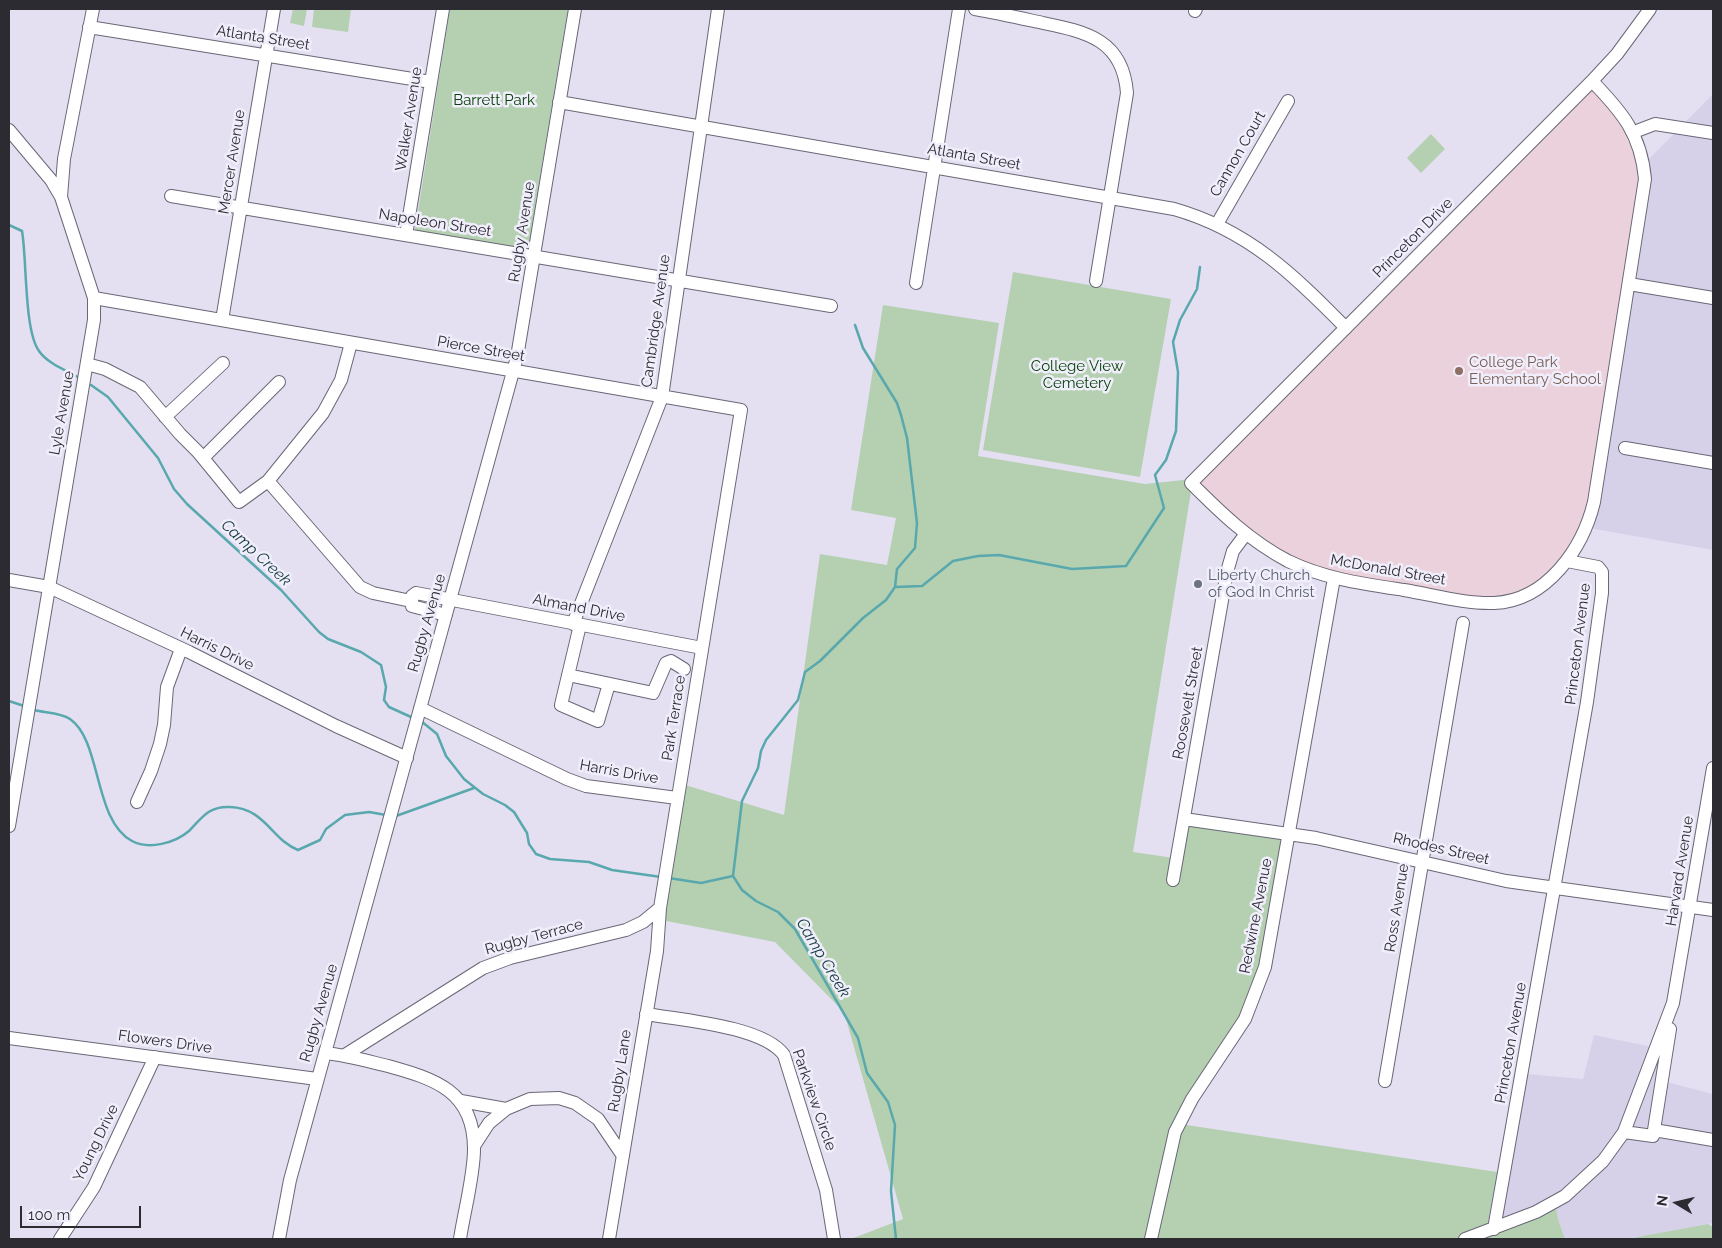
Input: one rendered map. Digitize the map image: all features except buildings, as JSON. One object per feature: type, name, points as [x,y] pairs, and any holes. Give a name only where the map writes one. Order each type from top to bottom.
[{"type":"street","name":"Lyle Avenue","points":[[9,826],[14,763],[49,587],[94,320],[94,298],[61,197],[64,159],[93,9]]},
{"type":"street","name":"Mercer Avenue","points":[[222,320],[274,9]]},
{"type":"street","name":"Walker Avenue","points":[[406,235],[443,9]]},
{"type":"street","name":"Rugby Avenue","points":[[279,1239],[290,1180],[317,1079],[514,371],[575,9]]},
{"type":"street","name":"Cambridge Avenue","points":[[609,684],[598,721],[561,705],[577,624],[662,396],[718,9]]},
{"type":"street","points":[[916,284],[959,9]]},
{"type":"street","points":[[975,9],[1081,30],[1099,39],[1113,52],[1124,71],[1127,93],[1096,281]]},
{"type":"street","name":"Princeton Drive","points":[[1191,484],[1592,81],[1617,54],[1650,9]]},
{"type":"street","name":"Atlanta Street","points":[[89,27],[431,82]]},
{"type":"street","points":[[1567,561],[1584,534],[1594,502],[1645,179],[1644,163],[1634,132],[1617,107],[1592,81]]},
{"type":"street","name":"Cannon Court","points":[[1217,224],[1288,100]]},
{"type":"street","name":"Atlanta Street","points":[[559,102],[1174,208],[1217,224],[1256,246],[1287,269],[1346,328]]},
{"type":"street","points":[[1634,132],[1655,124],[1713,133]]},
{"type":"street","points":[[9,130],[51,180],[61,197]]},
{"type":"street","name":"Napoleon Street","points":[[171,196],[831,306]]},
{"type":"street","points":[[1629,284],[1713,298]]},
{"type":"street","name":"Pierce Street","points":[[94,298],[740,410],[721,532]]},
{"type":"street","points":[[87,364],[105,369],[140,387],[239,502],[268,481],[323,413],[333,397],[346,365],[351,343]]},
{"type":"street","points":[[165,417],[222,363]]},
{"type":"street","points":[[203,458],[280,382]]},
{"type":"street","points":[[1625,448],[1713,462]]},
{"type":"street","points":[[268,481],[360,587],[373,593],[411,601],[412,606],[446,616]]},
{"type":"street","name":"McDonald Street","points":[[1191,484],[1245,535],[1288,561],[1334,578],[1468,601],[1497,603],[1523,595],[1546,581],[1567,561]]},
{"type":"street","name":"Park Terrace","points":[[660,908],[721,532]]},
{"type":"street","name":"Roosevelt Street","points":[[1173,880],[1227,572],[1233,551],[1245,535]]},
{"type":"street","name":"Princeton Avenue","points":[[1494,1229],[1591,678],[1603,578],[1602,572],[1593,565],[1567,561]]},
{"type":"street","name":"Redwine Avenue","points":[[1151,1239],[1175,1132],[1192,1100],[1245,1019],[1259,985],[1269,947],[1334,578]]},
{"type":"street","name":"Harris Drive","points":[[9,580],[49,587],[181,649],[336,726],[407,758]]},
{"type":"street","name":"Almand Drive","points":[[411,601],[416,593],[702,648]]},
{"type":"street","name":"Ross Avenue","points":[[1385,1081],[1421,862],[1468,601]]},
{"type":"street","points":[[137,802],[151,771],[160,744],[164,725],[167,687],[181,649]]},
{"type":"street","points":[[568,676],[653,693],[666,663],[671,661],[684,668]]},
{"type":"street","name":"Harris Drive","points":[[420,708],[567,779],[586,786],[678,798]]},
{"type":"street","name":"Harvard Avenue","points":[[1654,1130],[1713,768]]},
{"type":"street","name":"Rhodes Street","points":[[1184,819],[1289,834],[1506,881],[1690,909],[1713,910]]},
{"type":"street","name":"Rugby Lane","points":[[609,1239],[657,951],[660,908]]},
{"type":"street","name":"Rugby Terrace","points":[[345,1055],[483,968],[510,958],[626,930],[643,922],[660,908]]},
{"type":"street","name":"Rhodes Street","points":[[1690,909],[1713,917]]},
{"type":"street","name":"Harvard Avenue","points":[[1465,1239],[1536,1212],[1565,1196],[1603,1161],[1624,1132],[1665,1027],[1678,980]]},
{"type":"street","name":"Parkview Circle","points":[[646,1014],[751,1033],[778,1047],[784,1055],[826,1190],[834,1239]]},
{"type":"street","name":"Flowers Drive","points":[[9,1038],[317,1079]]},
{"type":"street","points":[[325,1052],[345,1055],[426,1076],[441,1084],[461,1101],[469,1120],[474,1146],[460,1239]]},
{"type":"street","name":"Young Drive","points":[[60,1239],[94,1187],[155,1057]]},
{"type":"street","points":[[474,1146],[489,1123],[506,1109],[530,1099],[545,1097],[559,1098],[575,1103],[598,1120],[623,1156]]},
{"type":"street","points":[[461,1101],[506,1109]]},
{"type":"street","points":[[1624,1132],[1653,1136],[1654,1130],[1713,1140]]},
{"type":"shaded area","name":"College Park Elementary School","points":[[1593,81],[1646,162],[1593,498],[1572,557],[1529,590],[1497,600],[1332,576],[1268,549],[1193,479]]},
{"type":"shaded area","points":[[1713,94],[1713,550],[1584,527],[1646,162]]},
{"type":"shaded area","points":[[1594,1035],[1662,1049],[1659,1080],[1713,1094],[1713,1223],[1637,1237],[1635,1239],[1565,1239],[1555,1204],[1486,1227],[1516,1073],[1583,1079]]},
{"type":"green space","points":[[293,9],[307,9],[304,26],[290,23]]},
{"type":"green space","points":[[314,9],[351,9],[348,32],[312,27]]},
{"type":"green space","name":"Barrett Park","points":[[450,9],[568,9],[528,250],[415,230]]},
{"type":"green space","points":[[1431,134],[1445,149],[1421,173],[1407,158]]},
{"type":"green space","name":"College View Cemetery","points":[[1013,272],[1171,299],[1140,477],[983,450]]},
{"type":"green space","points":[[883,305],[999,323],[978,456],[1145,484],[1193,479],[1133,852],[1181,859],[1188,821],[1290,837],[1262,966],[1245,1013],[1180,1124],[1497,1172],[1487,1227],[1555,1203],[1565,1239],[851,1239],[903,1219],[844,1012],[775,942],[656,919],[682,784],[784,815],[820,554],[887,565],[896,518],[851,510]]},
{"type":"green space","points":[[1708,1224],[1713,1227],[1713,1239],[1635,1239],[1637,1237]]},
{"type":"waterway","name":"Camp Creek","points":[[9,225],[22,231],[28,312],[34,341],[42,355],[57,366],[78,377]]},
{"type":"waterway","points":[[895,587],[922,586],[953,561],[978,556],[999,555],[1072,569],[1126,566],[1164,508],[1155,475],[1166,460],[1176,431],[1178,372],[1173,342],[1180,320],[1197,289],[1200,267]]},
{"type":"waterway","points":[[733,876],[742,801],[758,768],[761,751],[766,740],[798,700],[805,672],[820,661],[863,618],[886,600],[895,587],[897,569],[915,548],[917,523],[907,438],[901,415],[897,403],[863,348],[855,325]]},
{"type":"waterway","name":"Camp Creek","points":[[91,385],[108,397],[158,458],[174,489],[187,504],[281,590],[319,632],[328,639],[361,652],[381,665],[386,687],[384,700],[389,707],[411,717]]},
{"type":"waterway","points":[[9,701],[24,706]]},
{"type":"waterway","points":[[34,710],[66,717],[80,730],[88,744],[110,816],[119,831],[139,844],[162,844],[177,839],[189,831],[206,814],[222,807],[242,809],[252,813],[260,818],[281,839],[298,850],[320,840],[326,829],[345,815],[369,812],[386,815]]},
{"type":"waterway","name":"Camp Creek","points":[[421,721],[437,734],[446,756],[464,779],[483,794],[505,805],[514,812],[527,833],[529,844],[536,854],[550,859],[589,862],[612,870],[661,877]]},
{"type":"waterway","points":[[396,816],[474,788]]},
{"type":"waterway","name":"Camp Creek","points":[[733,876],[742,890],[756,901],[778,912],[795,929],[858,1038],[867,1073],[888,1102],[895,1125],[891,1191],[896,1239]]},
{"type":"waterway","name":"Camp Creek","points":[[669,878],[701,883],[733,876]]},
{"type":"place","name":"College Park Elementary School","points":[[1459,371]]},
{"type":"place","name":"Liberty Church of God In Christ","points":[[1198,584]]}]
